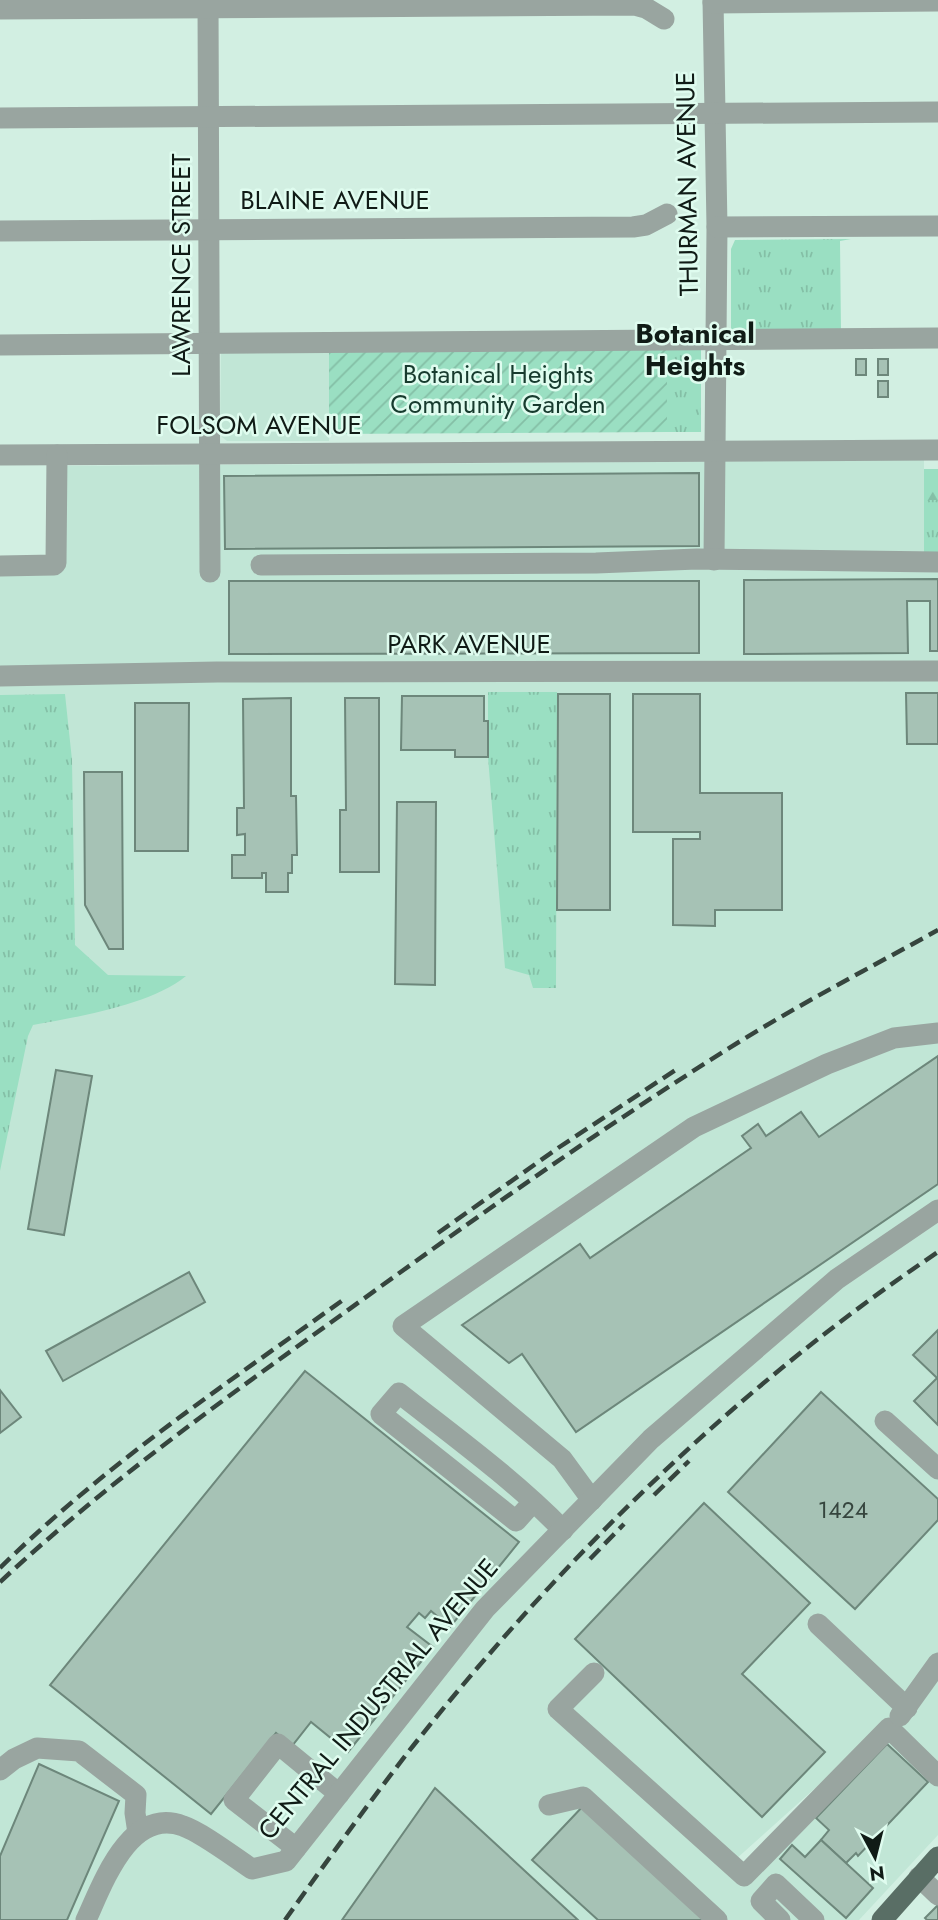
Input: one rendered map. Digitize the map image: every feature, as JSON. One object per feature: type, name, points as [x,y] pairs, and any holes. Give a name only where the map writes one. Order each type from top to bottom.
[{"type":"main road","points":[[882,1920],[938,1857]]},
{"type":"street","points":[[713,1],[938,1]]},
{"type":"street","name":"THURMAN AVENUE","points":[[713,1],[717,228],[714,560]]},
{"type":"street","points":[[0,9],[208,3],[635,5],[664,19]]},
{"type":"street","name":"LAWRENCE STREET","points":[[208,3],[210,572]]},
{"type":"street","points":[[0,118],[938,112]]},
{"type":"street","name":"BLAINE AVENUE","points":[[0,231],[633,227],[646,225],[667,214]]},
{"type":"street","points":[[717,228],[938,226]]},
{"type":"street","points":[[0,345],[938,338]]},
{"type":"street","name":"FOLSOM AVENUE","points":[[0,455],[938,450]]},
{"type":"street","points":[[0,566],[56,563],[57,455]]},
{"type":"street","points":[[261,565],[714,560],[938,562]]},
{"type":"street","name":"PARK AVENUE","points":[[0,676],[217,672],[938,671]]},
{"type":"street","points":[[592,1500],[562,1459],[403,1326],[694,1127],[827,1064],[894,1038],[938,1033]]},
{"type":"street","name":"CENTRAL INDUSTRIAL AVENUE","points":[[138,1833],[150,1825],[169,1823],[185,1826],[251,1869],[286,1861],[485,1609],[651,1440],[837,1279],[938,1210]]},
{"type":"street","points":[[533,1502],[516,1521],[381,1415],[400,1393],[533,1502],[562,1530]]},
{"type":"street","points":[[885,1421],[938,1469]]},
{"type":"street","points":[[818,1624],[907,1708]]},
{"type":"street","points":[[594,1673],[558,1709],[744,1876],[889,1728],[907,1708],[938,1663]]},
{"type":"street","points":[[889,1728],[938,1776]]},
{"type":"street","points":[[296,1849],[234,1800],[272,1751],[278,1744],[339,1794]]},
{"type":"street","points":[[0,1770],[14,1759],[37,1748],[79,1751],[136,1795],[138,1833],[133,1836],[106,1875],[86,1920]]},
{"type":"street","points":[[549,1804],[583,1797],[717,1920]]},
{"type":"street","points":[[756,1864],[814,1920]]},
{"type":"street","points":[[919,1878],[938,1895]]},
{"type":"street","points":[[776,1884],[761,1901],[780,1920]]},
{"type":"shaded area","points":[[329,347],[329,441],[227,441],[222,437],[221,348]]},
{"type":"shaded area","points":[[924,460],[924,558],[938,558],[938,1835],[859,1920],[0,1920],[0,573],[61,572],[62,466]],"holes":[[[926,1678],[934,1686],[741,1887],[726,1868],[862,1746]]]},
{"type":"green space","points":[[851,239],[840,241],[841,333],[731,334],[731,249],[735,240]]},
{"type":"green space","points":[[667,345],[701,345],[701,432],[667,432]]},
{"type":"green space","name":"Botanical Heights Community Garden","points":[[667,345],[667,432],[329,434],[329,347]]},
{"type":"green space","points":[[924,469],[938,469],[938,500],[924,500]]},
{"type":"green space","points":[[924,500],[938,500],[938,558],[924,558]]},
{"type":"green space","points":[[488,692],[557,692],[556,988],[533,988],[529,975],[505,968],[488,757]]},
{"type":"green space","points":[[65,694],[72,760],[75,945],[108,975],[186,976],[154,995],[134,1002],[92,1014],[33,1025],[28,1036],[0,1171],[0,695]]},
{"type":"building","points":[[856,359],[866,359],[866,375],[856,375]]},
{"type":"building","points":[[878,359],[888,359],[888,375],[878,375]]},
{"type":"building","points":[[878,381],[888,381],[888,397],[878,397]]},
{"type":"building","points":[[699,473],[699,546],[225,549],[224,476]]},
{"type":"building","points":[[938,579],[938,651],[930,651],[930,601],[907,601],[908,653],[744,654],[744,580]]},
{"type":"building","points":[[229,581],[699,581],[699,653],[229,654]]},
{"type":"building","points":[[906,693],[938,693],[938,744],[907,744]]},
{"type":"building","points":[[558,694],[610,694],[610,910],[557,910]]},
{"type":"building","points":[[633,694],[700,694],[700,793],[782,793],[782,910],[715,910],[715,926],[673,925],[673,839],[700,839],[700,832],[633,832]]},
{"type":"building","points":[[402,696],[484,696],[484,721],[488,721],[488,757],[455,757],[455,750],[401,750]]},
{"type":"building","points":[[291,698],[291,796],[296,796],[297,855],[292,855],[288,892],[266,892],[266,873],[262,873],[262,878],[232,878],[232,855],[245,855],[245,834],[237,835],[237,808],[244,808],[243,699]]},
{"type":"building","points":[[345,698],[379,698],[379,872],[340,872],[340,810],[346,810]]},
{"type":"building","points":[[135,703],[189,703],[188,851],[135,851]]},
{"type":"building","points":[[84,772],[122,772],[123,949],[109,949],[85,905]]},
{"type":"building","points":[[397,802],[436,802],[435,985],[395,984]]},
{"type":"building","points":[[938,1056],[938,1184],[576,1432],[522,1354],[509,1363],[462,1325],[580,1244],[590,1258],[751,1148],[742,1136],[758,1124],[766,1136],[801,1112],[819,1137]]},
{"type":"building","points":[[56,1070],[92,1076],[64,1235],[28,1229]]},
{"type":"building","points":[[189,1272],[205,1302],[63,1381],[46,1351]]},
{"type":"building","points":[[938,1330],[938,1425],[914,1401],[937,1378],[913,1355]]},
{"type":"building","points":[[305,1371],[519,1542],[450,1627],[431,1611],[425,1618],[419,1613],[407,1627],[433,1647],[348,1752],[311,1722],[292,1746],[276,1733],[211,1814],[50,1685]]},
{"type":"building","points":[[0,1390],[21,1417],[0,1433]]},
{"type":"building","points":[[821,1392],[938,1499],[938,1520],[855,1609],[728,1492]]},
{"type":"building","points":[[704,1503],[810,1603],[742,1674],[825,1752],[762,1817],[575,1639]]},
{"type":"building","points":[[887,1744],[928,1782],[858,1856],[856,1853],[846,1863],[821,1840],[829,1830],[816,1818]]},
{"type":"building","points":[[39,1764],[119,1801],[67,1920],[0,1920],[0,1856]]},
{"type":"building","points":[[435,1788],[578,1920],[342,1920]]},
{"type":"building","points":[[585,1804],[712,1920],[598,1920],[532,1860]]},
{"type":"building","points":[[821,1840],[873,1888],[846,1918],[780,1859],[792,1845],[805,1857]]},
{"type":"building","points":[[938,1905],[938,1920],[927,1920],[925,1918]]},
{"type":"railway","points":[[0,1582],[83,1509],[211,1409],[531,1180],[674,1083],[749,1036],[938,930]]},
{"type":"railway","points":[[438,1233],[558,1148],[677,1069]]},
{"type":"railway","points":[[285,1920],[413,1746],[470,1676],[592,1542],[657,1478],[793,1359],[938,1252]]},
{"type":"railway","points":[[0,1568],[81,1495],[166,1427],[343,1300]]},
{"type":"railway","points":[[654,1495],[689,1461]]},
{"type":"railway","points":[[590,1559],[624,1524]]},
{"type":"district","name":"Botanical Heights","points":[[695,349]]}]
